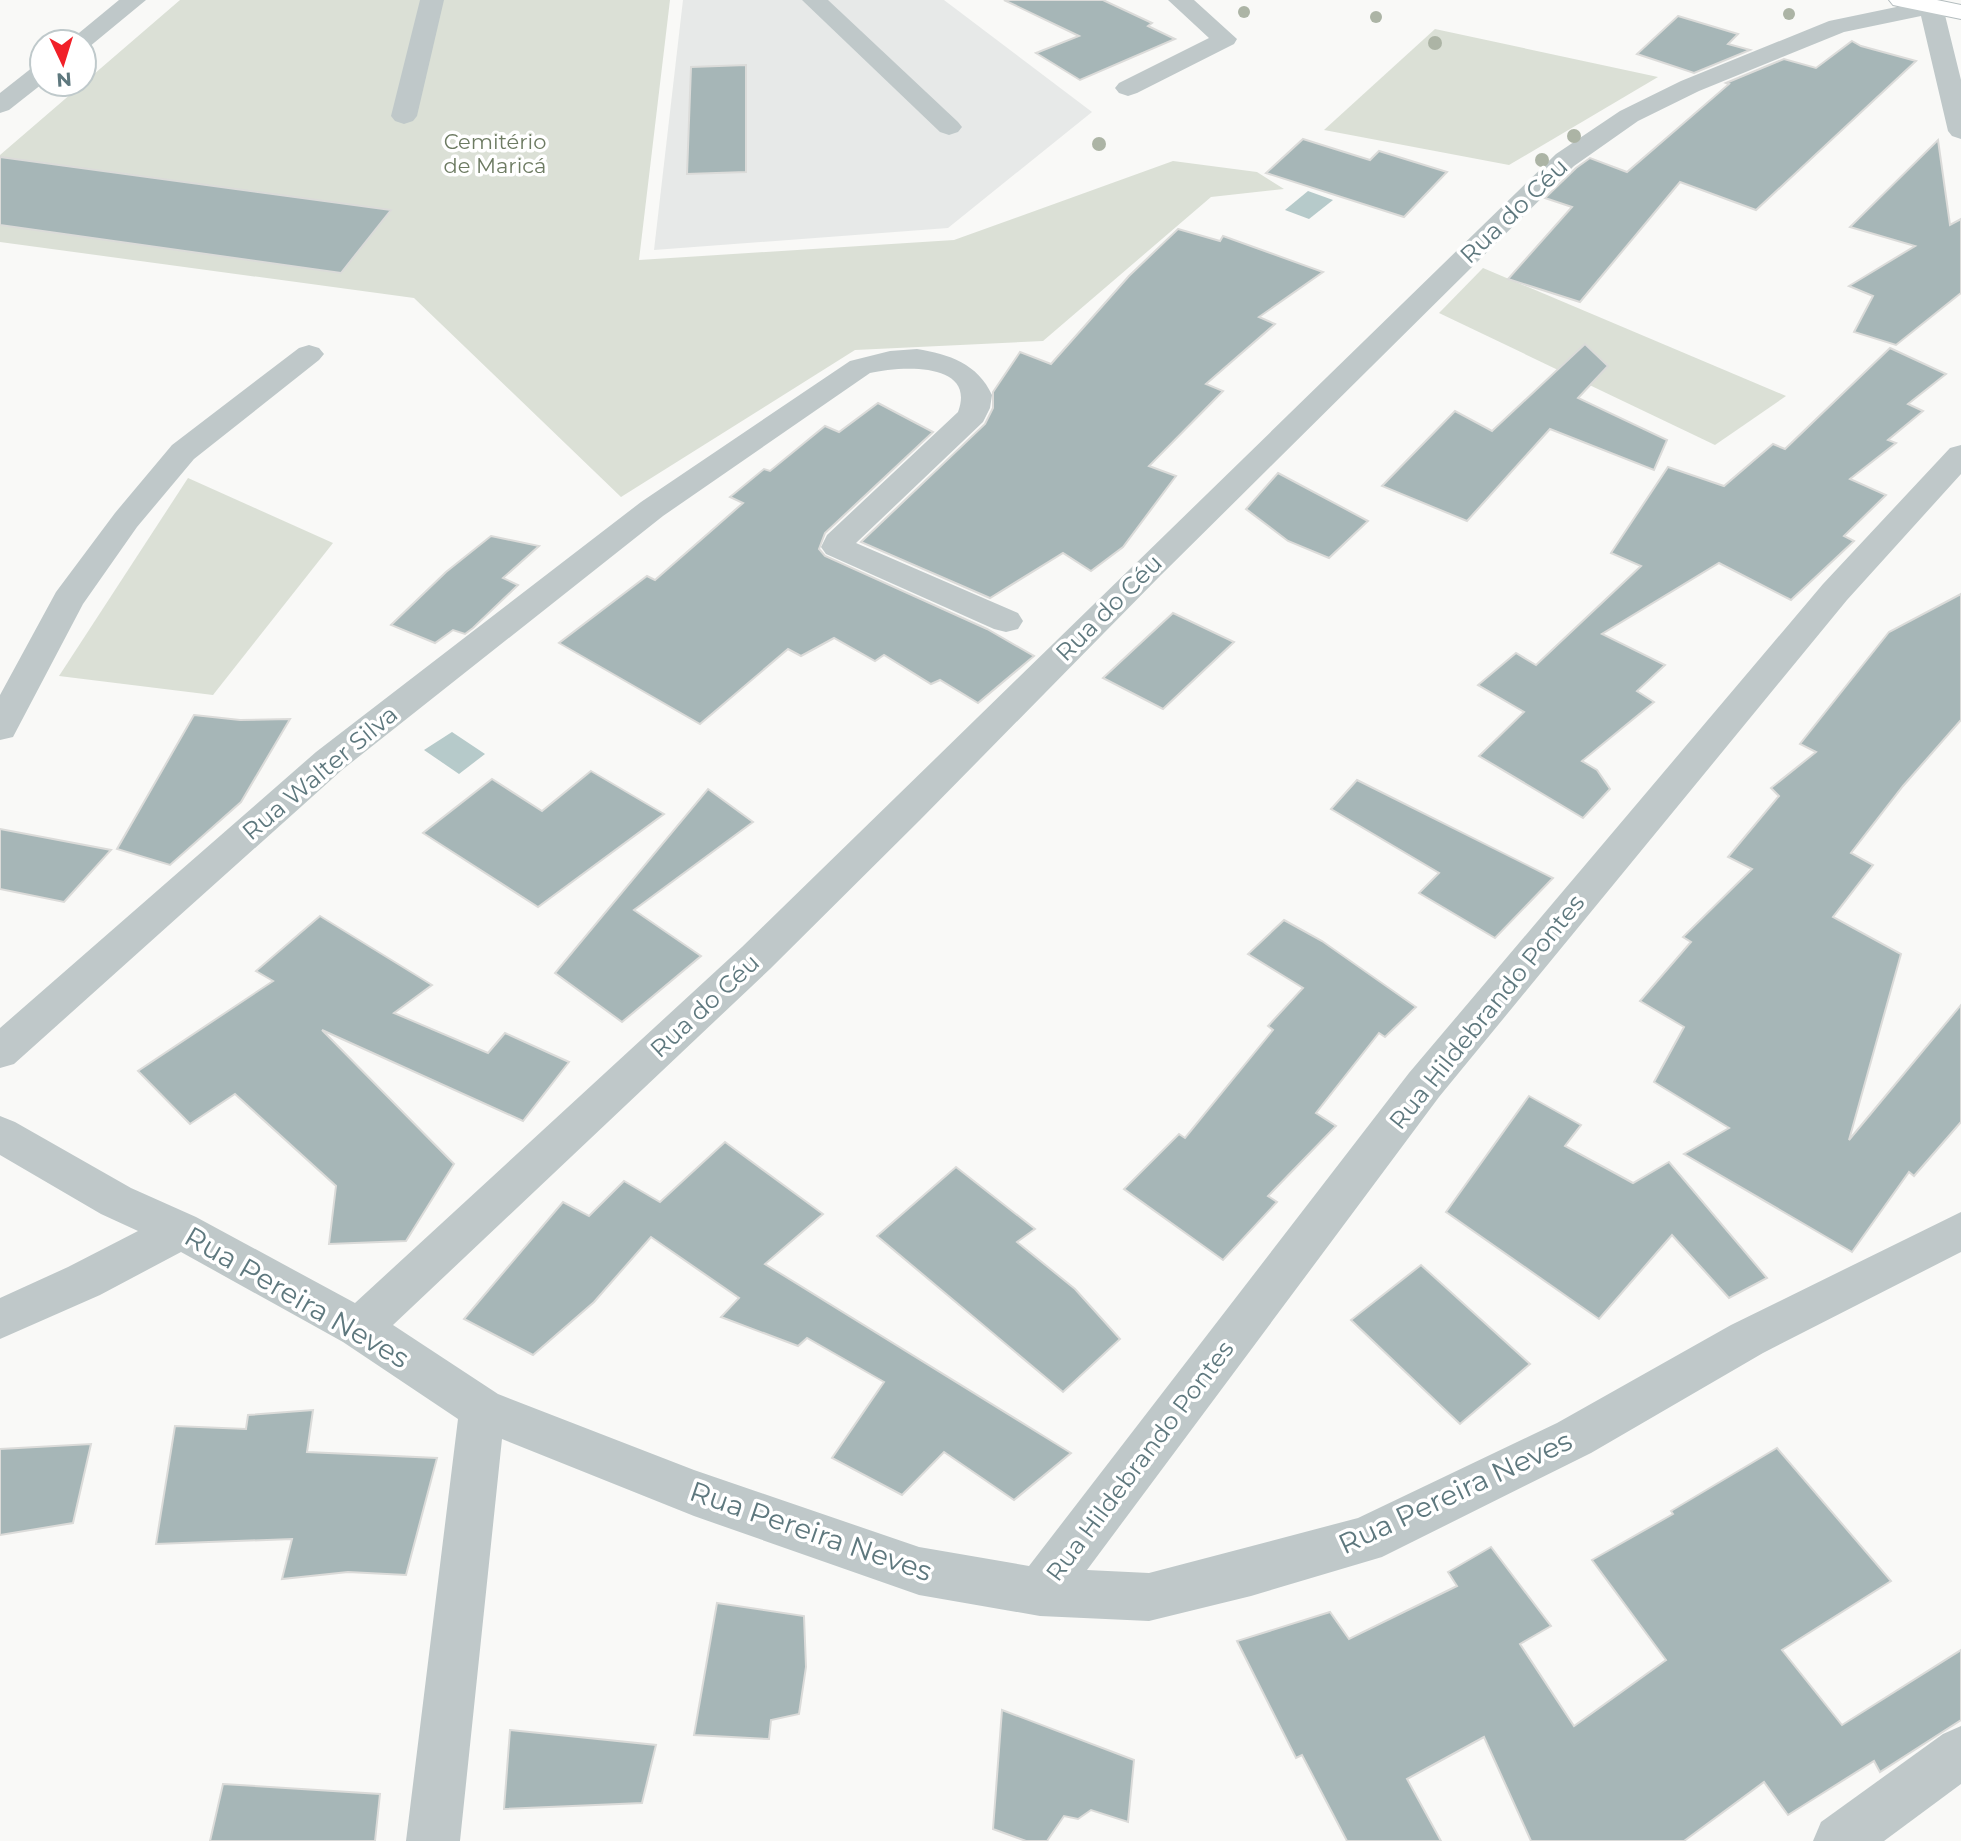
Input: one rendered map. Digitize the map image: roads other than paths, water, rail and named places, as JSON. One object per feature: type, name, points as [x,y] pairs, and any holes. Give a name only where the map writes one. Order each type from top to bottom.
[{"type":"street","points":[[98,28],[134,0]]},
{"type":"street","points":[[404,116],[432,0]]},
{"type":"street","points":[[814,0],[949,127]]},
{"type":"street","points":[[1128,88],[1225,39],[1180,0]]},
{"type":"street","points":[[1934,5],[1961,131]]},
{"type":"street","name":"Rua do Céu","points":[[359,1328],[765,949],[907,811],[1158,558],[1565,160],[1629,116],[1690,86],[1837,26],[1934,5]]},
{"type":"street","points":[[0,105],[28,83]]},
{"type":"street","points":[[0,728],[68,600],[126,520],[183,452],[309,354]]},
{"type":"street","name":"Rua Walter Silva","points":[[0,1052],[329,761],[652,509],[859,368],[912,358],[952,368],[971,382],[978,397],[972,416],[838,542],[837,547],[1006,621]]},
{"type":"street","name":"Rua Hildebrando Pontes","points":[[1040,1592],[1424,1085],[1835,592],[1961,455]]},
{"type":"street","name":"Rua Pereira Neves","points":[[0,1134],[116,1201],[181,1230],[359,1328],[482,1409],[694,1493],[919,1571],[1040,1592],[1149,1597],[1251,1572],[1365,1539],[1574,1438],[1748,1339],[1961,1231]]},
{"type":"street","points":[[0,1319],[85,1281],[181,1230]]},
{"type":"street","points":[[433,1841],[482,1409]]},
{"type":"street","points":[[1840,1841],[1961,1752]]},
{"type":"park label","name":"Cemitério de Maricá","points":[[495,154]]}]
